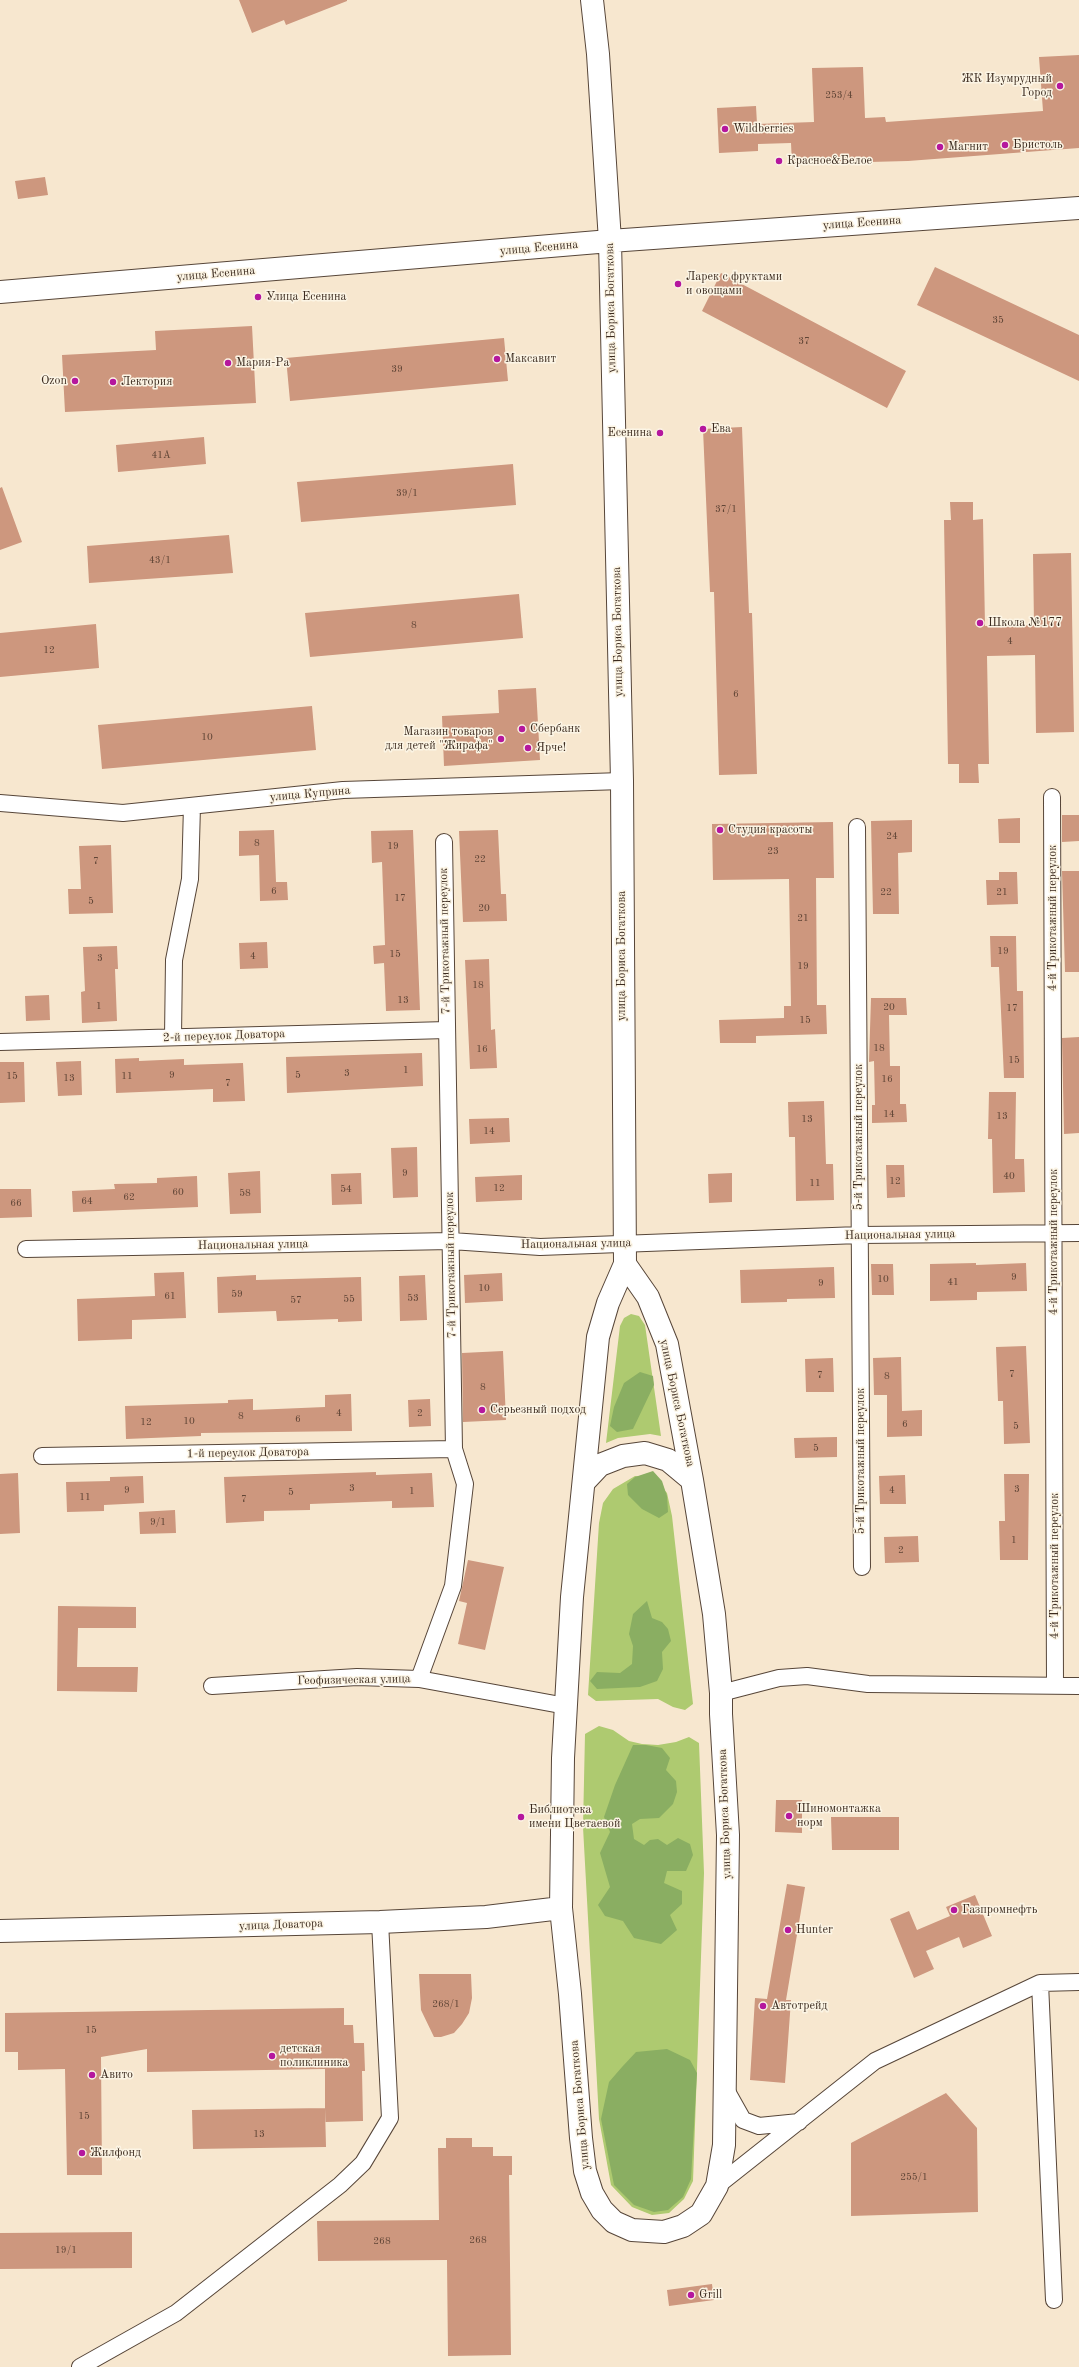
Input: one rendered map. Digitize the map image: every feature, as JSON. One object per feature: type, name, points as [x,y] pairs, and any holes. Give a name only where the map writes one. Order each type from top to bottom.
[{"type":"main road","name":"улица Бориса Богаткова","points":[[592,0],[598,54],[610,241],[622,781],[624,1254],[598,1337],[572,1597],[566,1706],[561,1908],[570,1994],[581,2138],[586,2171],[592,2193],[602,2210],[614,2222],[632,2230],[664,2232],[683,2226],[701,2214],[717,2186],[724,2145],[728,1835],[721,1693],[714,1614],[692,1480],[667,1344],[648,1297],[624,1254]]},
{"type":"main road","name":"улица Есенина","points":[[0,292],[610,241],[1079,208]]},
{"type":"main road","name":"улица Бориса Богаткова","points":[[584,1482],[600,1465],[623,1456],[645,1453],[668,1460],[692,1480]]},
{"type":"main road","name":"улица Доватора","points":[[0,1931],[380,1922],[486,1917],[561,1908]]},
{"type":"street","name":"улица Куприна","points":[[0,803],[123,814],[343,790],[622,781]]},
{"type":"street","name":"4-й Трикотажный переулок","points":[[1052,797],[1055,1686]]},
{"type":"street","points":[[173,1037],[174,960],[190,879],[192,806]]},
{"type":"street","name":"5-й Трикотажный переулок","points":[[857,827],[862,1568]]},
{"type":"street","name":"7-й Трикотажный переулок","points":[[419,1679],[452,1586],[465,1484],[454,1449],[444,842]]},
{"type":"street","name":"2-й переулок Доватора","points":[[0,1042],[447,1030]]},
{"type":"street","name":"Национальная улица","points":[[26,1249],[451,1241],[624,1254],[859,1235],[1079,1233]]},
{"type":"street","name":"1-й переулок Доватора","points":[[42,1456],[454,1449]]},
{"type":"street","points":[[721,1693],[779,1678],[806,1676],[868,1684],[1079,1686]]},
{"type":"street","name":"Геофизическая улица","points":[[212,1686],[357,1677],[419,1679],[566,1706]]},
{"type":"street","points":[[80,2367],[176,2313],[340,2185],[363,2163],[390,2118],[380,1922]]},
{"type":"street","points":[[717,2186],[875,2061],[1040,1983],[1079,1982]]},
{"type":"street","points":[[1040,1983],[1054,2300]]},
{"type":"street","points":[[725,2088],[743,2120],[759,2126],[799,2122]]},
{"type":"green space","points":[[631,1314],[639,1316],[645,1325],[661,1436],[650,1434],[618,1438],[606,1443],[620,1326],[624,1318]]},
{"type":"green space","points":[[640,1372],[653,1376],[654,1385],[633,1429],[617,1432],[610,1426],[614,1407],[624,1383]]},
{"type":"green space","points":[[653,1471],[662,1481],[667,1496],[668,1512],[659,1518],[642,1509],[628,1495],[627,1484],[635,1477]]},
{"type":"green space","points":[[635,1476],[647,1477],[660,1485],[667,1493],[672,1516],[693,1704],[685,1710],[673,1707],[658,1699],[596,1701],[588,1695],[599,1523],[603,1503],[613,1489]]},
{"type":"green space","points":[[647,1601],[652,1618],[662,1622],[668,1629],[671,1641],[662,1652],[663,1669],[657,1681],[640,1687],[597,1689],[590,1681],[597,1672],[620,1673],[632,1664],[633,1646],[629,1634],[633,1614]]},
{"type":"green space","points":[[599,1726],[613,1730],[629,1741],[642,1744],[658,1745],[676,1742],[689,1737],[699,1743],[704,1873],[693,2181],[684,2199],[669,2213],[652,2215],[632,2207],[611,2185],[599,2119],[583,1827],[585,1734]]},
{"type":"green space","points":[[633,1745],[646,1745],[662,1748],[670,1758],[666,1770],[676,1781],[677,1792],[673,1804],[659,1818],[640,1819],[632,1824],[634,1839],[644,1845],[650,1840],[658,1839],[667,1845],[678,1838],[690,1844],[693,1855],[686,1871],[667,1871],[664,1883],[682,1891],[682,1904],[670,1915],[677,1930],[661,1944],[634,1938],[623,1921],[605,1916],[598,1905],[610,1887],[600,1853],[610,1832],[604,1817],[615,1785]]},
{"type":"green space","points":[[667,2049],[690,2060],[697,2073],[691,2179],[683,2197],[668,2210],[654,2212],[634,2205],[614,2185],[601,2119],[609,2082],[636,2052]]},
{"type":"building","points":[[239,0],[347,1],[286,25],[284,20],[252,33]]},
{"type":"building","points":[[1079,55],[1079,148],[908,161],[792,164],[791,143],[758,144],[758,151],[719,153],[717,108],[756,106],[757,124],[814,122],[812,68],[863,67],[865,118],[885,117],[886,122],[1043,111],[1039,57]]},
{"type":"building","points":[[45,177],[48,195],[18,199],[15,181]]},
{"type":"building","points":[[935,267],[1079,335],[1079,381],[917,305]]},
{"type":"building","points":[[721,273],[906,371],[887,408],[702,311]]},
{"type":"building","points":[[252,326],[256,403],[65,412],[62,355],[156,350],[155,331]]},
{"type":"building","points":[[504,338],[508,381],[290,401],[286,358]]},
{"type":"building","points":[[742,427],[749,613],[752,613],[757,774],[719,775],[714,592],[710,592],[703,429]]},
{"type":"building","points":[[204,437],[206,464],[118,472],[116,445]]},
{"type":"building","points":[[513,464],[516,505],[301,522],[297,482]]},
{"type":"building","points":[[2,487],[22,542],[0,550],[0,488]]},
{"type":"building","name":"Школа №177","points":[[950,502],[973,502],[973,520],[983,519],[985,626],[1034,625],[1033,554],[1071,553],[1074,732],[1036,733],[1035,655],[987,656],[989,764],[978,764],[979,783],[959,783],[959,764],[948,764],[944,520],[951,520]]},
{"type":"building","points":[[229,535],[233,573],[89,583],[87,546]]},
{"type":"building","points":[[519,594],[523,638],[310,657],[305,613]]},
{"type":"building","points":[[96,624],[99,668],[0,677],[0,633]]},
{"type":"building","points":[[536,688],[540,760],[444,766],[442,716],[499,713],[498,690]]},
{"type":"building","points":[[312,706],[316,750],[102,769],[98,725]]},
{"type":"building","points":[[1062,815],[1079,815],[1079,841],[1062,842]]},
{"type":"building","points":[[1020,818],[1020,843],[999,843],[998,819]]},
{"type":"building","points":[[912,820],[912,852],[898,853],[899,914],[873,914],[871,821]]},
{"type":"building","points":[[833,822],[834,878],[816,878],[817,1005],[826,1005],[827,1034],[756,1036],[756,1043],[720,1043],[719,1020],[784,1018],[784,1006],[791,1006],[789,879],[713,880],[712,824]]},
{"type":"building","points":[[274,830],[276,882],[287,882],[288,900],[260,901],[259,855],[239,856],[239,831]]},
{"type":"building","points":[[413,830],[420,1010],[386,1011],[384,963],[374,964],[373,946],[385,945],[382,862],[372,863],[371,831]]},
{"type":"building","points":[[498,830],[501,894],[506,894],[507,921],[463,922],[459,831]]},
{"type":"building","points":[[111,845],[113,913],[69,914],[68,889],[81,889],[79,846]]},
{"type":"building","points":[[1062,871],[1079,871],[1079,972],[1065,972]]},
{"type":"building","points":[[999,872],[1017,872],[1018,904],[987,905],[986,880],[999,880]]},
{"type":"building","points":[[990,936],[1016,936],[1017,991],[1023,991],[1024,1078],[1004,1078],[999,967],[991,967]]},
{"type":"building","points":[[267,942],[268,968],[240,969],[239,943]]},
{"type":"building","points":[[117,946],[118,969],[115,969],[117,1021],[82,1023],[81,992],[85,991],[83,947]]},
{"type":"building","points":[[489,959],[491,1030],[495,1029],[497,1068],[470,1069],[465,960]]},
{"type":"building","points":[[49,995],[50,1020],[26,1021],[25,996]]},
{"type":"building","points":[[871,998],[906,998],[907,1015],[889,1015],[890,1066],[900,1066],[900,1104],[906,1104],[907,1122],[872,1123],[872,1105],[875,1105],[874,1061],[869,1062]]},
{"type":"building","points":[[1079,1037],[1079,1133],[1064,1134],[1062,1038]]},
{"type":"building","points":[[422,1053],[423,1086],[287,1093],[286,1057]]},
{"type":"building","points":[[139,1058],[139,1061],[184,1059],[184,1065],[243,1063],[245,1101],[213,1102],[213,1089],[116,1093],[115,1059]]},
{"type":"building","points":[[81,1061],[82,1095],[58,1096],[56,1062]]},
{"type":"building","points":[[0,1062],[24,1062],[25,1102],[0,1103]]},
{"type":"building","points":[[989,1092],[1016,1092],[1015,1159],[1024,1159],[1025,1192],[993,1193],[992,1139],[988,1139]]},
{"type":"building","points":[[824,1101],[826,1164],[833,1164],[834,1200],[796,1201],[795,1137],[789,1137],[788,1102]]},
{"type":"building","points":[[509,1118],[510,1142],[470,1144],[469,1119]]},
{"type":"building","points":[[417,1147],[418,1197],[393,1198],[391,1148]]},
{"type":"building","points":[[886,1165],[904,1165],[905,1197],[887,1198]]},
{"type":"building","points":[[260,1171],[261,1213],[230,1214],[228,1173]]},
{"type":"building","points":[[361,1173],[362,1204],[332,1205],[331,1174]]},
{"type":"building","points":[[732,1173],[732,1202],[709,1203],[708,1174]]},
{"type":"building","points":[[522,1175],[522,1200],[476,1202],[475,1177]]},
{"type":"building","points":[[197,1176],[198,1207],[73,1212],[72,1191],[115,1189],[114,1184],[157,1183],[157,1178]]},
{"type":"building","points":[[0,1189],[31,1189],[32,1217],[0,1218]]},
{"type":"building","points":[[976,1263],[976,1265],[1026,1263],[1027,1291],[977,1292],[977,1300],[930,1301],[930,1264]]},
{"type":"building","points":[[871,1264],[893,1264],[894,1295],[872,1295]]},
{"type":"building","points":[[834,1267],[835,1298],[787,1299],[787,1302],[741,1303],[740,1270]]},
{"type":"building","points":[[184,1272],[186,1318],[132,1320],[132,1339],[78,1341],[77,1299],[155,1296],[154,1273]]},
{"type":"building","points":[[502,1273],[503,1301],[465,1303],[464,1275]]},
{"type":"building","points":[[256,1275],[256,1280],[361,1277],[362,1321],[338,1322],[338,1319],[277,1321],[276,1311],[218,1313],[217,1277]]},
{"type":"building","points":[[425,1275],[427,1320],[400,1321],[399,1276]]},
{"type":"building","points":[[1026,1346],[1030,1443],[1004,1444],[1003,1401],[998,1401],[996,1347]]},
{"type":"building","points":[[503,1351],[506,1420],[463,1422],[462,1353]]},
{"type":"building","points":[[901,1357],[902,1411],[922,1410],[922,1436],[887,1437],[887,1395],[874,1395],[873,1358]]},
{"type":"building","points":[[833,1358],[834,1392],[806,1392],[805,1359]]},
{"type":"building","points":[[351,1394],[352,1431],[201,1433],[201,1436],[126,1439],[125,1406],[228,1403],[228,1400],[253,1399],[253,1410],[325,1407],[325,1395]]},
{"type":"building","points":[[430,1399],[431,1426],[409,1427],[408,1400]]},
{"type":"building","points":[[837,1437],[837,1457],[795,1458],[794,1438]]},
{"type":"building","points":[[376,1472],[376,1475],[432,1473],[434,1507],[392,1508],[392,1501],[310,1504],[310,1510],[264,1511],[264,1521],[226,1523],[224,1477]]},
{"type":"building","points":[[18,1473],[20,1533],[0,1534],[0,1474]]},
{"type":"building","points":[[1004,1474],[1029,1474],[1028,1560],[1000,1560],[999,1521],[1005,1521]]},
{"type":"building","points":[[905,1475],[906,1504],[880,1504],[879,1476]]},
{"type":"building","points":[[143,1476],[144,1503],[104,1505],[104,1511],[67,1512],[66,1482],[110,1481],[110,1477]]},
{"type":"building","points":[[175,1510],[176,1533],[140,1534],[139,1512]]},
{"type":"building","points":[[918,1536],[919,1562],[885,1563],[884,1537]]},
{"type":"building","points":[[468,1560],[504,1567],[485,1650],[458,1644],[467,1603],[459,1601]]},
{"type":"building","points":[[58,1606],[136,1607],[136,1628],[78,1628],[77,1667],[138,1667],[137,1692],[57,1691]]},
{"type":"building","name":"Шиномонтажка норм","points":[[776,1800],[802,1800],[802,1833],[775,1832]]},
{"type":"building","points":[[831,1817],[899,1817],[899,1850],[832,1850]]},
{"type":"building","points":[[787,1884],[805,1887],[786,2000],[791,2000],[785,2083],[750,2080],[755,1998],[767,1999]]},
{"type":"building","points":[[975,1895],[992,1936],[963,1948],[959,1937],[926,1951],[934,1969],[914,1978],[890,1919],[909,1911],[917,1930],[950,1916],[946,1907]]},
{"type":"building","points":[[419,1974],[471,1974],[472,1998],[469,2013],[454,2033],[441,2037],[434,2037],[421,2010]]},
{"type":"building","points":[[344,2008],[344,2025],[353,2025],[354,2043],[364,2043],[365,2071],[362,2071],[363,2121],[325,2122],[325,2069],[147,2072],[147,2049],[101,2057],[102,2175],[67,2175],[65,2069],[18,2070],[18,2052],[5,2052],[5,2013]]},
{"type":"building","points":[[946,2093],[977,2128],[978,2212],[851,2216],[851,2143]]},
{"type":"building","points":[[325,2108],[326,2147],[193,2149],[192,2110]]},
{"type":"building","points":[[446,2138],[472,2138],[472,2147],[493,2147],[493,2156],[512,2156],[512,2175],[509,2175],[511,2355],[448,2356],[447,2260],[318,2261],[317,2221],[439,2220],[438,2148],[446,2148]]},
{"type":"building","points":[[132,2232],[132,2268],[0,2269],[0,2233]]},
{"type":"building","name":"Grill","points":[[712,2284],[714,2300],[669,2306],[667,2290]]},
{"type":"place","name":"ЖК Изумрудный Город","points":[[1060,86]]},
{"type":"place","name":"Wildberries","points":[[725,129]]},
{"type":"place","name":"Бристоль","points":[[1005,145]]},
{"type":"place","name":"Магнит","points":[[940,147]]},
{"type":"place","name":"Красное&Белое","points":[[779,161]]},
{"type":"place","name":"Ларек с фруктами и овощами","points":[[678,284]]},
{"type":"place","name":"Улица Есенина","points":[[258,297]]},
{"type":"place","name":"Максавит","points":[[497,359]]},
{"type":"place","name":"Мария-Ра","points":[[228,363]]},
{"type":"place","name":"Ozon","points":[[75,381]]},
{"type":"place","name":"Лектория","points":[[113,382]]},
{"type":"place","name":"Ева","points":[[703,429]]},
{"type":"place","name":"Есенина","points":[[660,433]]},
{"type":"place","name":"Школа №177","points":[[980,623]]},
{"type":"place","name":"Сбербанк","points":[[522,729]]},
{"type":"place","name":"Магазин товаров для детей \"Жирафа\"","points":[[501,739]]},
{"type":"place","name":"Ярче!","points":[[528,748]]},
{"type":"place","name":"Студия красоты","points":[[720,830]]},
{"type":"place","name":"Серьезный подход","points":[[482,1410]]},
{"type":"place","name":"Шиномонтажка норм","points":[[789,1816]]},
{"type":"place","name":"Библиотека имени Цветаевой","points":[[521,1817]]},
{"type":"place","name":"Газпромнефть","points":[[954,1910]]},
{"type":"place","name":"Hunter","points":[[788,1930]]},
{"type":"place","name":"Автотрейд","points":[[763,2006]]},
{"type":"place","name":"детская поликлиника","points":[[272,2056]]},
{"type":"place","name":"Авито","points":[[92,2075]]},
{"type":"place","name":"Жилфонд","points":[[82,2153]]},
{"type":"place","name":"Grill","points":[[691,2295]]}]
